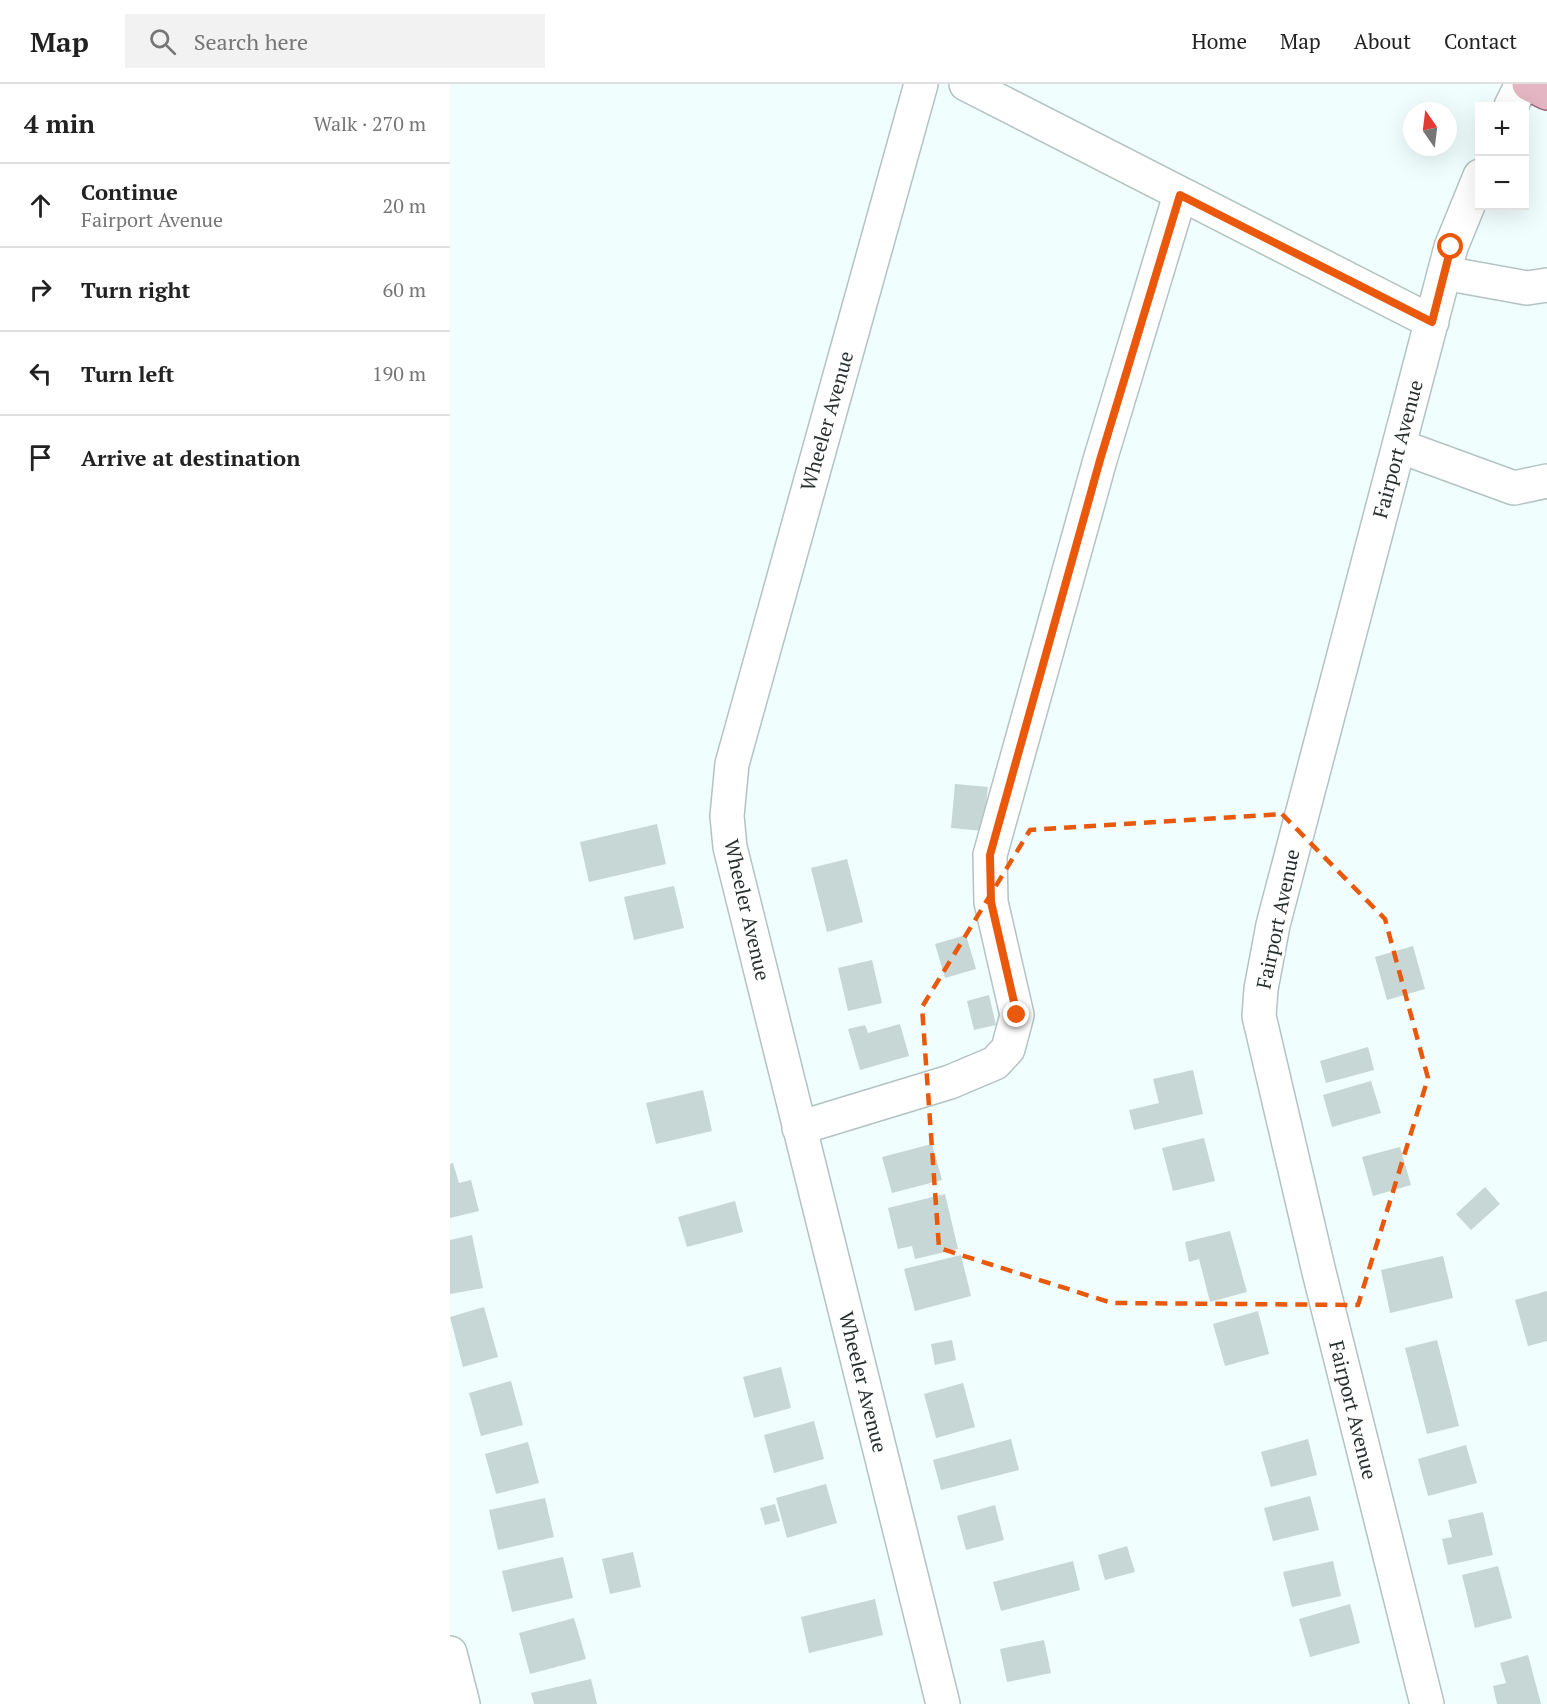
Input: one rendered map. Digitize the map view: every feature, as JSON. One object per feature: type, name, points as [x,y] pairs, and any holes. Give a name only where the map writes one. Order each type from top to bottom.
[{"type":"main road","points":[[1529,84],[1547,93]]},
{"type":"street","name":"Wheeler Avenue","points":[[921,84],[732,764],[727,816],[730,847],[943,1704]]},
{"type":"street","points":[[966,84],[1432,322]]},
{"type":"street","points":[[1513,102],[1522,84]]},
{"type":"street","name":"Fairport Avenue","points":[[1427,1704],[1313,1250],[1259,1016],[1261,988],[1273,925],[1451,247],[1475,186]]},
{"type":"street","points":[[799,1128],[950,1082],[996,1063],[1008,1049],[1017,1015],[991,902],[990,855],[1097,472],[1180,195]]},
{"type":"street","points":[[1444,273],[1527,288],[1547,285]]},
{"type":"street","points":[[1399,446],[1514,488],[1547,481]]},
{"type":"street","points":[[450,1653],[464,1704]]},
{"type":"highlighted area","points":[[1282,814],[1385,919],[1428,1078],[1358,1305],[1112,1303],[939,1248],[922,1007],[1030,830]]},
{"type":"building","points":[[955,784],[988,787],[983,831],[951,828]]},
{"type":"building","points":[[657,824],[666,864],[589,882],[580,842]]},
{"type":"building","points":[[847,859],[863,922],[827,932],[811,868]]},
{"type":"building","points":[[674,886],[684,928],[634,940],[624,897]]},
{"type":"building","points":[[966,935],[976,969],[945,978],[935,944]]},
{"type":"building","points":[[1413,946],[1425,989],[1387,1000],[1375,957]]},
{"type":"building","points":[[872,960],[882,1003],[848,1011],[838,968]]},
{"type":"building","points":[[989,995],[996,1025],[974,1030],[967,1001]]},
{"type":"building","points":[[900,1024],[909,1056],[860,1070],[848,1029],[865,1025],[868,1033]]},
{"type":"building","points":[[1368,1047],[1374,1070],[1326,1083],[1320,1061]]},
{"type":"building","points":[[1193,1070],[1203,1114],[1134,1130],[1129,1110],[1159,1103],[1153,1079]]},
{"type":"building","points":[[1371,1081],[1381,1113],[1332,1127],[1323,1095]]},
{"type":"building","points":[[703,1090],[712,1131],[656,1144],[646,1103]]},
{"type":"building","points":[[1204,1138],[1215,1181],[1173,1191],[1162,1148]]},
{"type":"building","points":[[932,1144],[942,1180],[892,1193],[882,1157]]},
{"type":"building","points":[[1400,1147],[1411,1185],[1373,1196],[1362,1157]]},
{"type":"building","points":[[453,1163],[459,1183],[471,1180],[479,1211],[450,1218],[450,1164]]},
{"type":"building","points":[[1485,1187],[1500,1204],[1471,1230],[1456,1214]]},
{"type":"building","points":[[945,1194],[958,1249],[915,1259],[912,1246],[898,1249],[888,1208]]},
{"type":"building","points":[[735,1201],[743,1232],[687,1247],[678,1217]]},
{"type":"building","points":[[1230,1231],[1247,1292],[1210,1302],[1199,1259],[1189,1262],[1185,1242]]},
{"type":"building","points":[[472,1235],[483,1288],[450,1294],[450,1240]]},
{"type":"building","points":[[961,1255],[971,1296],[915,1311],[904,1269]]},
{"type":"building","points":[[1443,1256],[1453,1298],[1390,1313],[1381,1270]]},
{"type":"building","points":[[1547,1291],[1547,1341],[1528,1346],[1515,1300]]},
{"type":"building","points":[[484,1307],[498,1357],[463,1367],[450,1317]]},
{"type":"building","points":[[1258,1311],[1269,1354],[1225,1366],[1213,1324]]},
{"type":"building","points":[[952,1340],[956,1360],[935,1365],[931,1344]]},
{"type":"building","points":[[1437,1340],[1459,1426],[1427,1434],[1405,1348]]},
{"type":"building","points":[[781,1367],[791,1408],[754,1418],[743,1377]]},
{"type":"building","points":[[511,1381],[523,1425],[481,1436],[469,1393]]},
{"type":"building","points":[[963,1383],[975,1427],[936,1438],[924,1394]]},
{"type":"building","points":[[814,1421],[824,1459],[774,1473],[764,1435]]},
{"type":"building","points":[[1011,1439],[1019,1470],[941,1490],[933,1460]]},
{"type":"building","points":[[1308,1439],[1317,1475],[1271,1487],[1261,1452]]},
{"type":"building","points":[[528,1442],[539,1483],[496,1494],[485,1454]]},
{"type":"building","points":[[1466,1445],[1477,1483],[1428,1496],[1418,1459]]},
{"type":"building","points":[[826,1484],[837,1523],[787,1538],[776,1498]]},
{"type":"building","points":[[1310,1496],[1319,1530],[1273,1541],[1264,1508]]},
{"type":"building","points":[[545,1498],[554,1537],[498,1550],[489,1510]]},
{"type":"building","points":[[775,1504],[780,1521],[765,1525],[760,1508]]},
{"type":"building","points":[[995,1505],[1004,1540],[966,1550],[957,1516]]},
{"type":"building","points":[[1483,1512],[1493,1555],[1448,1565],[1442,1539],[1452,1537],[1448,1520]]},
{"type":"building","points":[[1127,1546],[1135,1572],[1105,1580],[1098,1555]]},
{"type":"building","points":[[633,1552],[641,1587],[610,1594],[602,1559]]},
{"type":"building","points":[[563,1557],[573,1598],[512,1612],[502,1571]]},
{"type":"building","points":[[1073,1561],[1080,1590],[1001,1611],[993,1582]]},
{"type":"building","points":[[1333,1561],[1341,1596],[1292,1607],[1283,1572]]},
{"type":"building","points":[[1498,1566],[1512,1618],[1475,1628],[1462,1575]]},
{"type":"building","points":[[875,1599],[883,1635],[809,1653],[801,1617]]},
{"type":"building","points":[[1350,1604],[1360,1643],[1310,1657],[1299,1619]]},
{"type":"building","points":[[574,1618],[586,1659],[530,1674],[519,1633]]},
{"type":"building","points":[[1044,1640],[1051,1673],[1007,1682],[1000,1649]]},
{"type":"building","points":[[1528,1655],[1541,1704],[1497,1704],[1493,1686],[1506,1683],[1500,1663]]},
{"type":"building","points":[[591,1679],[597,1704],[534,1704],[531,1693]]},
{"type":"route","points":[[1017,1015],[1002,960],[991,902],[990,855],[1100,460],[1180,195],[1432,322],[1451,247]]}]
